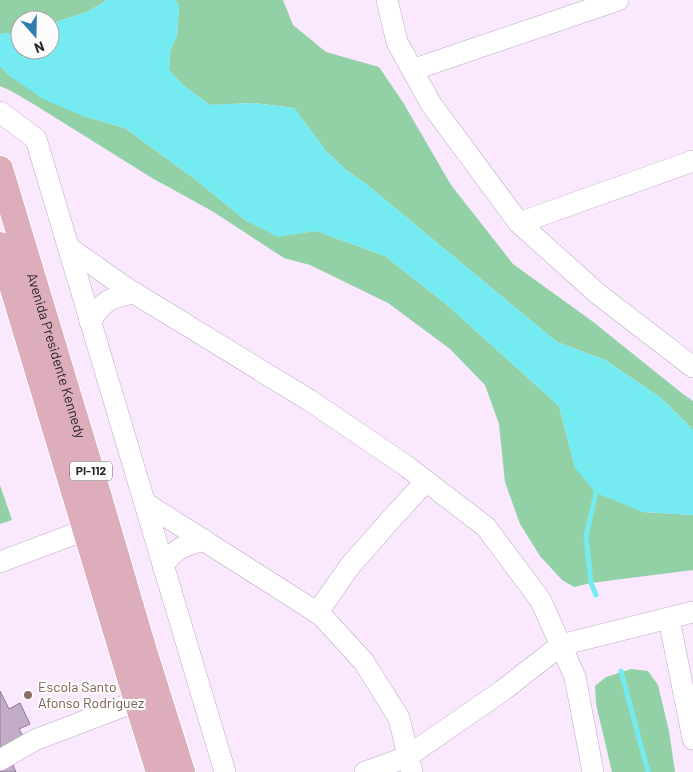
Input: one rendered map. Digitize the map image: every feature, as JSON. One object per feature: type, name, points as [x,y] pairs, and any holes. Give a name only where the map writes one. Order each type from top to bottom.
[{"type":"main road","name":"Avenida Presidente Kennedy","points":[[0,169],[182,772]]},
{"type":"main road","name":"Avenida Presidente Kennedy","points":[[0,245],[136,701],[159,772]]},
{"type":"street","points":[[387,0],[397,42],[431,104],[519,223],[598,294],[693,367]]},
{"type":"street","points":[[412,70],[618,0]]},
{"type":"street","points":[[0,112],[36,139],[225,772]]},
{"type":"street","points":[[519,223],[693,161]]},
{"type":"street","points":[[68,247],[135,294],[309,400],[405,465],[486,527],[541,601],[575,677],[593,772]]},
{"type":"street","points":[[90,322],[104,303],[116,296],[135,294]]},
{"type":"street","points":[[672,351],[693,344]]},
{"type":"street","points":[[317,612],[350,566],[426,481]]},
{"type":"street","points":[[145,503],[321,615],[364,662],[399,718],[410,764]]},
{"type":"street","points":[[0,562],[85,530]]},
{"type":"street","points":[[164,566],[171,554],[186,545],[204,540]]},
{"type":"street","points":[[365,772],[383,766],[410,764],[560,645],[693,612]]},
{"type":"street","points":[[669,618],[693,739]]},
{"type":"street","points":[[0,760],[35,740],[136,701]]},
{"type":"green space","points":[[0,0],[107,0],[87,12],[60,21],[60,10],[10,10],[10,33],[0,34]]},
{"type":"green space","points":[[175,0],[283,0],[293,25],[326,52],[379,67],[404,104],[451,185],[513,264],[592,321],[693,401],[693,430],[661,398],[605,360],[557,342],[366,184],[345,169],[326,151],[294,108],[253,103],[210,105],[184,86],[169,70],[170,51],[177,36],[179,6]]},
{"type":"green space","points":[[0,66],[11,77],[83,116],[125,128],[196,180],[245,220],[278,236],[316,231],[385,256],[446,304],[559,406],[575,468],[643,512],[693,515],[693,570],[591,583],[574,587],[562,580],[540,556],[520,524],[505,482],[499,424],[485,385],[450,349],[388,303],[310,265],[284,258],[212,211],[152,178],[35,105],[0,86]]},
{"type":"green space","points":[[0,485],[12,520],[0,524]]},
{"type":"green space","points":[[631,669],[648,671],[658,685],[669,731],[675,772],[612,772],[596,704],[595,686],[606,677]]},
{"type":"water","points":[[107,0],[175,0],[179,6],[177,36],[170,51],[169,70],[184,86],[210,105],[253,103],[294,108],[326,151],[345,169],[366,184],[557,342],[605,360],[661,398],[693,430],[693,515],[643,512],[596,493],[575,468],[559,406],[446,304],[385,256],[316,231],[278,237],[245,220],[196,180],[125,128],[83,116],[43,99],[11,77],[0,66],[0,34],[10,33],[10,60],[60,60],[60,21],[87,12]]},
{"type":"building","points":[[0,691],[9,709],[20,703],[30,724],[19,729],[25,740],[0,752]]},
{"type":"building","points":[[11,761],[16,772],[0,772],[0,767]]},
{"type":"waterway","points":[[596,493],[586,536],[591,583],[596,595]]},
{"type":"waterway","points":[[621,671],[648,772]]},
{"type":"place","name":"Escola Santo Afonso Rodriguez","points":[[28,695]]}]
